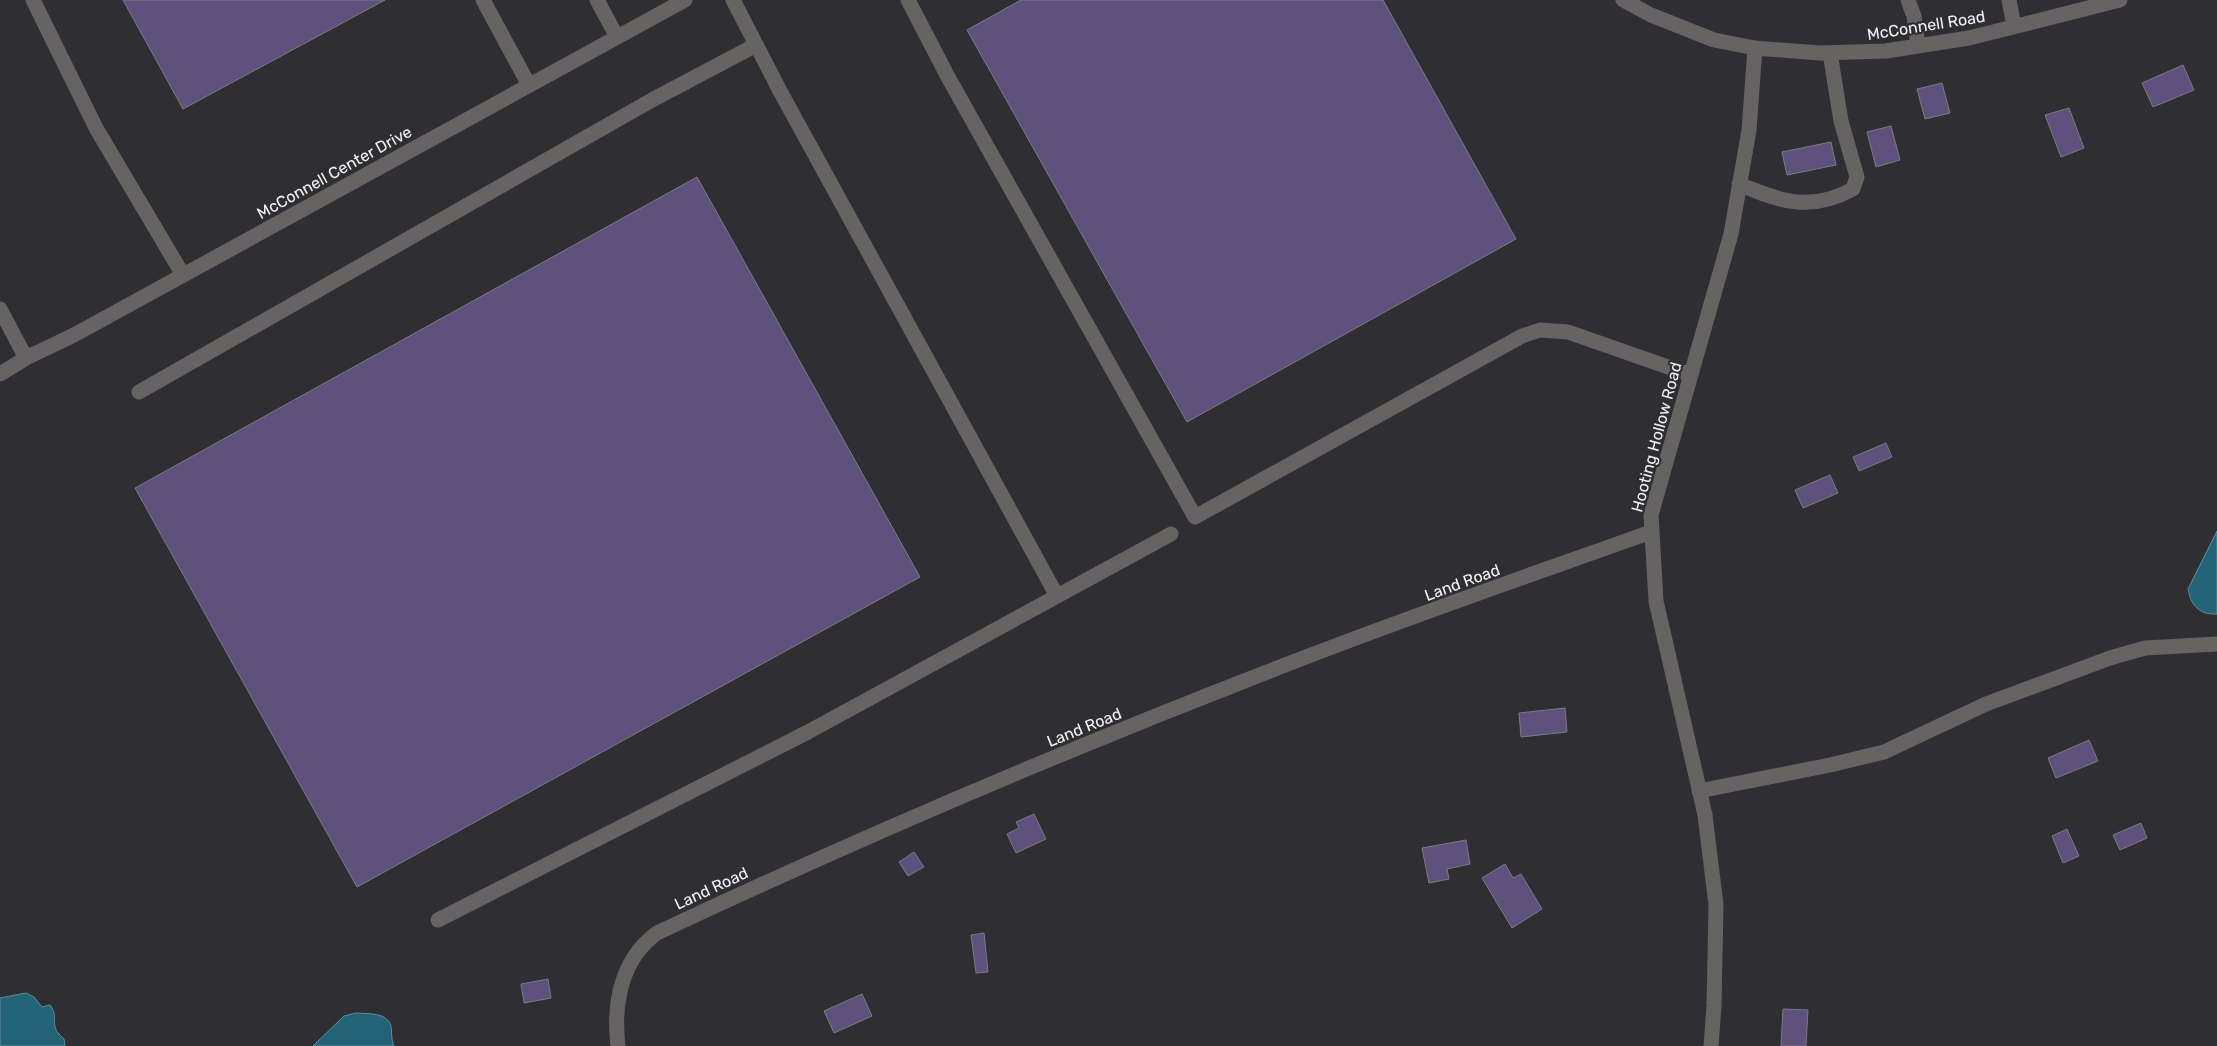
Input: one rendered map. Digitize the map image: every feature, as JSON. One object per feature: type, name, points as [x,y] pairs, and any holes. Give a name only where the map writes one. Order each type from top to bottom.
[{"type":"street","points":[[33,0],[96,128],[183,275]]},
{"type":"street","points":[[483,0],[529,85]]},
{"type":"street","points":[[597,0],[617,37]]},
{"type":"street","name":"McConnell Center Drive","points":[[0,374],[26,358],[183,275],[685,0]]},
{"type":"street","points":[[733,0],[1057,596]]},
{"type":"street","points":[[908,0],[948,76],[1195,517],[1522,336],[1540,330],[1568,332],[1691,375]]},
{"type":"street","name":"McConnell Road","points":[[1623,0],[1651,15],[1714,40],[1755,48],[1830,53],[1886,51],[1969,38],[2014,27],[2090,4],[2120,0]]},
{"type":"street","points":[[1908,0],[1914,16],[1918,46]]},
{"type":"street","points":[[2009,0],[2014,27]]},
{"type":"street","points":[[139,392],[652,100],[756,45]]},
{"type":"street","name":"Hooting Hollow Road","points":[[1711,1046],[1714,1006],[1716,905],[1705,815],[1656,601],[1651,515],[1731,234],[1749,130],[1755,48]]},
{"type":"street","points":[[1740,184],[1767,196],[1811,203],[1838,197],[1853,189],[1857,177],[1841,121],[1830,53]]},
{"type":"street","points":[[0,309],[26,358]]},
{"type":"street","name":"Land Road","points":[[618,1046],[616,1014],[620,988],[631,959],[644,942],[657,933],[801,866],[996,781],[1307,656],[1651,532]]},
{"type":"street","points":[[438,920],[808,732],[1170,534]]},
{"type":"street","points":[[1699,791],[1830,765],[1884,752],[1986,704],[2110,658],[2145,648],[2217,644]]},
{"type":"water","points":[[2217,531],[2217,614],[2211,614],[2197,608],[2191,600],[2188,589]]},
{"type":"water","points":[[26,993],[34,997],[42,1007],[50,1005],[53,1009],[56,1029],[64,1039],[65,1046],[0,1046],[0,998]]},
{"type":"water","points":[[356,1013],[386,1018],[391,1026],[394,1046],[313,1046],[344,1016]]},
{"type":"building","points":[[123,0],[385,0],[183,109]]},
{"type":"building","points":[[1021,0],[1383,0],[1516,239],[1187,422],[967,30]]},
{"type":"building","points":[[2183,65],[2194,90],[2153,107],[2142,83]]},
{"type":"building","points":[[1942,83],[1950,113],[1925,119],[1917,89]]},
{"type":"building","points":[[2069,108],[2084,148],[2061,157],[2045,115]]},
{"type":"building","points":[[1891,126],[1900,160],[1876,167],[1867,132]]},
{"type":"building","points":[[1831,142],[1836,165],[1787,175],[1782,152]]},
{"type":"building","points":[[697,177],[920,577],[357,887],[135,488]]},
{"type":"building","points":[[1886,443],[1892,457],[1859,471],[1853,457]]},
{"type":"building","points":[[1830,475],[1838,493],[1803,508],[1795,490]]},
{"type":"building","points":[[1565,708],[1567,732],[1521,737],[1519,713]]},
{"type":"building","points":[[2089,740],[2098,761],[2056,778],[2048,758]]},
{"type":"building","points":[[1034,814],[1046,839],[1016,853],[1007,834],[1019,828],[1016,822]]},
{"type":"building","points":[[2141,823],[2147,838],[2120,850],[2113,835]]},
{"type":"building","points":[[2067,829],[2079,856],[2063,863],[2052,836]]},
{"type":"building","points":[[1466,840],[1470,864],[1447,869],[1449,879],[1429,883],[1422,848]]},
{"type":"building","points":[[914,852],[924,867],[908,876],[899,862]]},
{"type":"building","points":[[1505,864],[1513,878],[1521,874],[1542,909],[1512,928],[1482,878]]},
{"type":"building","points":[[984,933],[988,972],[976,973],[971,935]]},
{"type":"building","points":[[548,979],[551,998],[524,1003],[521,984]]},
{"type":"building","points":[[862,994],[872,1016],[834,1033],[824,1011]]},
{"type":"building","points":[[1783,1009],[1808,1010],[1806,1046],[1781,1046]]}]
